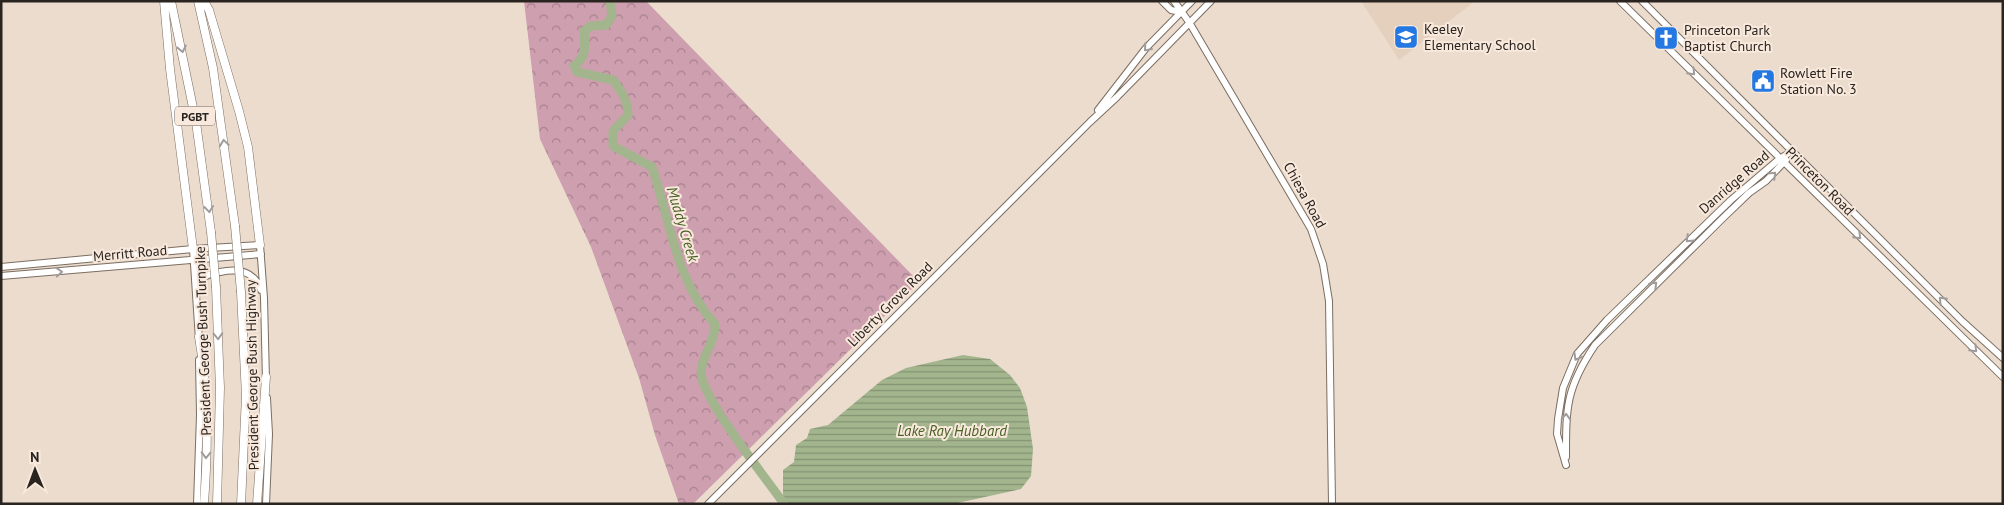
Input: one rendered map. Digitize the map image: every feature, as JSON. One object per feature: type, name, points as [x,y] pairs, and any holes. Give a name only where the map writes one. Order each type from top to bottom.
[{"type":"highway","points":[[164,1],[170,69],[193,249]]},
{"type":"highway","name":"President George Bush Turnpike","points":[[171,1],[193,104],[211,232],[216,288],[220,406],[217,504]]},
{"type":"highway","name":"PGBT","points":[[198,1],[213,68],[235,226],[241,292],[246,396],[241,504]]},
{"type":"highway","points":[[204,1],[210,10],[240,111],[248,147],[260,245]]},
{"type":"highway","points":[[199,337],[205,369],[208,406],[204,504]]},
{"type":"highway","points":[[257,504],[266,377]]},
{"type":"main road","points":[[1162,1],[1171,10],[1181,12]]},
{"type":"main road","name":"Chiesa Road","points":[[1174,1],[1189,22],[1312,229],[1323,264],[1329,301],[1332,504]]},
{"type":"main road","name":"Liberty Grove Road","points":[[1090,122],[1146,48],[1192,1]]},
{"type":"main road","name":"Liberty Grove Road","points":[[708,504],[1211,1]]},
{"type":"main road","name":"Princeton Road","points":[[1620,1],[2003,377]]},
{"type":"main road","name":"Princeton Road","points":[[1642,1],[1962,321],[2003,358]]},
{"type":"main road","points":[[1736,116],[1746,106]]},
{"type":"main road","name":"Danridge Road","points":[[1782,160],[1766,182],[1750,193],[1722,219],[1595,344],[1582,364],[1569,395],[1566,412],[1566,466],[1558,434],[1558,419],[1563,388],[1577,354],[1607,320],[1678,249],[1731,200],[1792,151]]},
{"type":"main road","name":"Merritt Road","points":[[1,267],[193,249],[260,245]]},
{"type":"main road","name":"President George Bush Highway","points":[[260,245],[269,434],[266,504]]},
{"type":"main road","points":[[193,249],[199,337],[200,415],[197,504]]},
{"type":"main road","name":"Merritt Road","points":[[1,276],[261,254]]},
{"type":"main road","points":[[26,265],[27,274]]},
{"type":"main road","points":[[197,294],[200,284],[210,274],[229,270],[243,271],[252,275],[259,285],[264,298]]},
{"type":"shaded area","name":"Keeley Elementary School","points":[[1361,1],[1475,1],[1399,60]]},
{"type":"green space","points":[[524,1],[646,1],[919,282],[693,504],[679,504],[655,435],[639,378],[591,247],[540,139]]},
{"type":"water","name":"Lake Ray Hubbard","points":[[963,355],[990,359],[1010,375],[1020,388],[1027,407],[1033,449],[1031,476],[1021,489],[953,504],[786,504],[783,498],[783,470],[794,462],[796,445],[807,438],[810,429],[828,425],[882,380],[906,368]]},
{"type":"waterway","name":"Muddy Creek","points":[[610,1],[612,16],[606,25],[591,26],[584,31],[585,46],[583,55],[574,66],[577,72],[613,80],[624,96],[628,115],[613,131],[613,146],[652,167],[683,270],[691,289],[715,324],[713,337],[702,366],[701,372],[704,384],[723,419],[784,504]]},
{"type":"place","name":"Keeley Elementary School","points":[[1406,37]]},
{"type":"place","name":"Princeton Park Baptist Church","points":[[1666,38]]},
{"type":"place","name":"Rowlett Fire Station No. 3","points":[[1763,81]]}]
